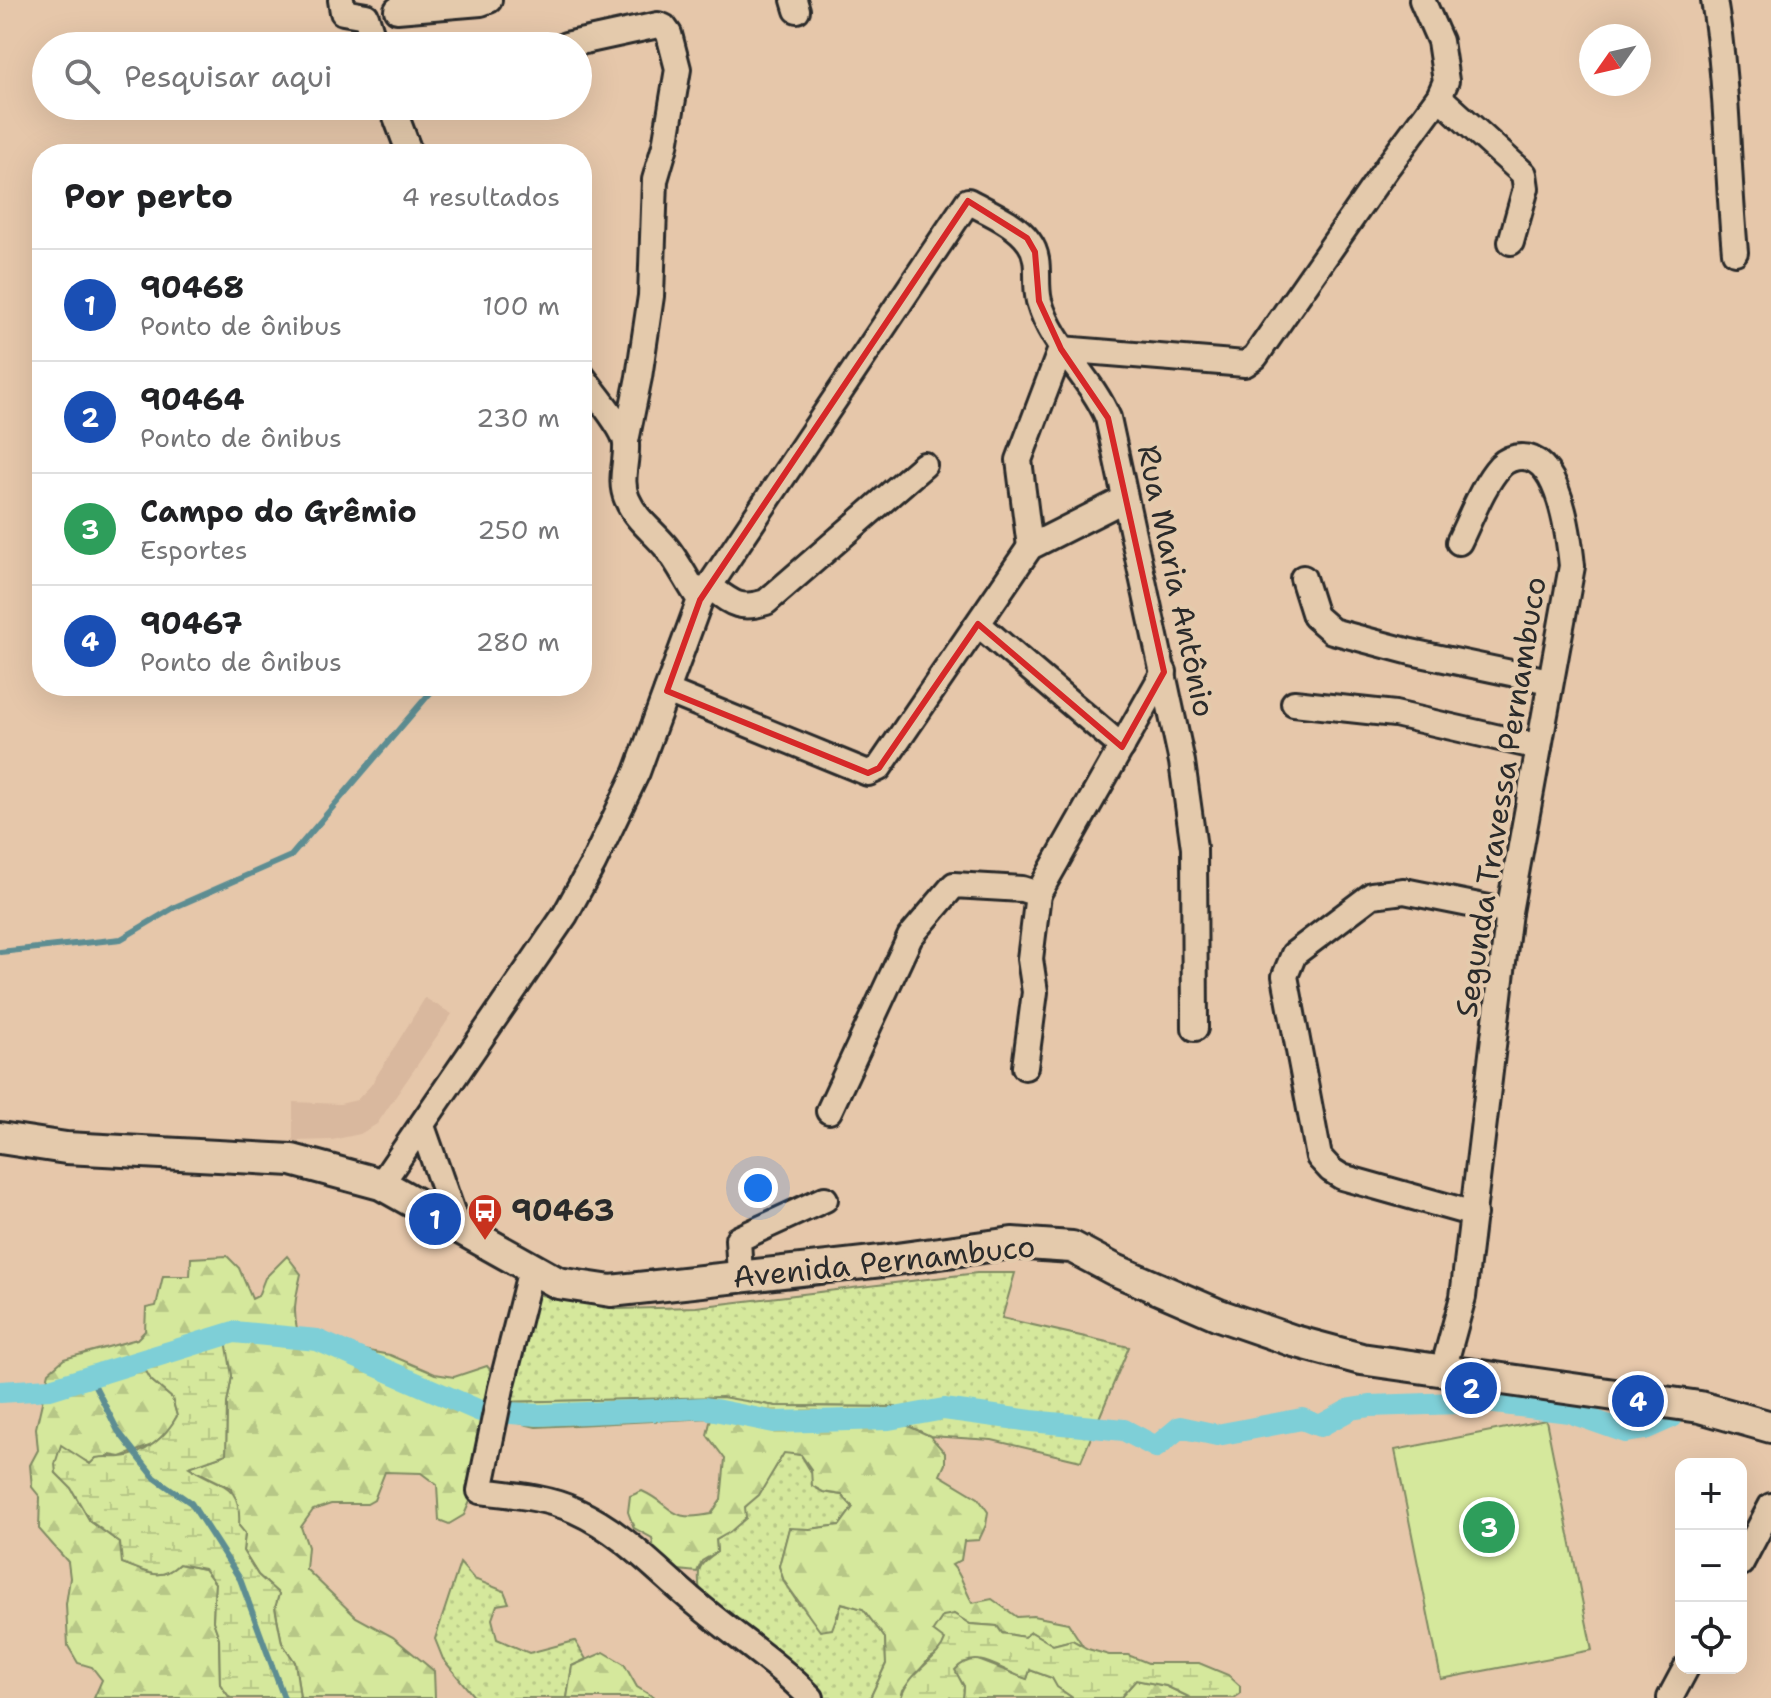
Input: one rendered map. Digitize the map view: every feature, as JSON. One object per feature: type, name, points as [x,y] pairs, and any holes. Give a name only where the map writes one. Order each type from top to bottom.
[{"type":"street","points":[[366,32],[350,9],[481,3],[489,0]]},
{"type":"street","points":[[1030,547],[1019,460],[1061,349],[1245,364],[1255,357],[1439,97],[1446,81],[1440,41],[1422,0]]},
{"type":"street","points":[[1714,0],[1722,47],[1727,165],[1735,252]]},
{"type":"street","points":[[592,39],[658,25],[664,27],[669,34],[678,69],[665,146],[655,180],[651,296],[626,441],[625,496],[644,526],[704,593],[748,608],[766,602],[924,465]]},
{"type":"street","points":[[1439,97],[1524,174],[1526,188],[1511,242]]},
{"type":"street","points":[[397,120],[406,144]]},
{"type":"street","name":"Rua Maria Antônio","points":[[704,593],[968,201],[1011,225],[1027,238],[1035,252],[1039,301],[1061,349],[1100,399],[1108,418],[1164,672],[1182,762],[1194,848],[1195,1028]]},
{"type":"street","points":[[592,389],[626,441]]},
{"type":"street","name":"Segunda Travessa Pernambuco","points":[[1443,1370],[1463,1297],[1509,912],[1572,566],[1564,509],[1544,466],[1531,457],[1512,457],[1500,466],[1459,542]]},
{"type":"street","points":[[667,691],[868,773],[879,768],[1030,547],[1125,499]]},
{"type":"street","points":[[1303,578],[1315,616],[1332,631],[1411,652],[1549,681]]},
{"type":"street","points":[[381,1184],[565,915],[593,864],[637,772],[704,593]]},
{"type":"street","points":[[978,624],[1122,747]]},
{"type":"street","points":[[1025,1067],[1035,992],[1030,959],[1038,894],[1164,672]]},
{"type":"street","points":[[1294,703],[1395,714],[1539,747]]},
{"type":"street","points":[[829,1111],[910,937],[954,885],[1022,889],[1038,894]]},
{"type":"street","points":[[1474,1214],[1342,1177],[1319,1157],[1285,976],[1294,954],[1372,895],[1404,891],[1509,912]]},
{"type":"street","points":[[422,1126],[457,1226]]},
{"type":"street","name":"Avenida Pernambuco","points":[[0,1138],[66,1148],[292,1160],[381,1184],[558,1283],[611,1291],[882,1261],[1012,1243],[1072,1247],[1113,1269],[1219,1315],[1294,1341],[1361,1359],[1700,1407],[1771,1427]]},
{"type":"street","points":[[740,1276],[738,1239],[825,1199]]},
{"type":"street","points":[[531,1269],[501,1388],[480,1491],[536,1498],[595,1519],[628,1543],[671,1583],[811,1698]]},
{"type":"street","points":[[1747,1552],[1771,1506]]},
{"type":"street","points":[[1670,1698],[1683,1674]]},
{"type":"highlighted area","points":[[968,201],[1027,238],[1035,252],[1039,301],[1061,349],[1108,418],[1164,672],[1122,747],[978,624],[879,768],[868,773],[667,691],[700,600]]},
{"type":"shaded area","points":[[425,998],[452,1014],[377,1124],[360,1134],[332,1140],[293,1141],[293,1102],[340,1104],[357,1100],[371,1085]]},
{"type":"green space","points":[[227,1256],[239,1268],[252,1299],[258,1296],[265,1278],[287,1256],[301,1274],[295,1310],[298,1333],[390,1355],[435,1374],[454,1377],[487,1366],[496,1377],[475,1490],[464,1515],[449,1524],[439,1520],[437,1485],[421,1473],[385,1472],[374,1500],[367,1504],[331,1504],[313,1510],[301,1527],[308,1547],[306,1569],[356,1617],[393,1637],[434,1671],[435,1698],[300,1698],[295,1662],[282,1643],[275,1607],[279,1594],[258,1575],[243,1551],[245,1534],[239,1526],[231,1488],[188,1467],[226,1454],[227,1403],[232,1376],[226,1352],[151,1380],[172,1398],[177,1416],[168,1432],[152,1445],[121,1457],[110,1455],[91,1464],[81,1459],[56,1473],[71,1488],[90,1521],[120,1543],[123,1563],[151,1574],[164,1573],[179,1564],[204,1569],[215,1583],[213,1620],[219,1638],[220,1684],[230,1698],[94,1698],[102,1680],[92,1667],[78,1663],[68,1646],[68,1562],[39,1529],[40,1497],[32,1487],[30,1465],[38,1450],[36,1428],[49,1372],[64,1359],[137,1339],[145,1331],[146,1308],[156,1306],[163,1276],[190,1276],[191,1258]]},
{"type":"green space","points":[[977,1273],[1015,1273],[1002,1318],[1129,1347],[1081,1461],[992,1440],[930,1436],[904,1424],[896,1407],[776,1406],[722,1398],[504,1402],[535,1294],[618,1309],[696,1307]]},
{"type":"green space","points":[[225,1334],[232,1376],[227,1403],[226,1454],[189,1467],[227,1488],[237,1501],[239,1526],[245,1533],[243,1551],[258,1575],[279,1594],[275,1608],[282,1643],[295,1662],[300,1698],[230,1698],[220,1684],[219,1638],[213,1621],[215,1583],[204,1569],[179,1564],[164,1573],[151,1574],[122,1563],[120,1543],[90,1521],[71,1488],[56,1473],[55,1464],[61,1445],[90,1464],[96,1458],[139,1453],[154,1443],[177,1416],[172,1398],[151,1380],[141,1362]]},
{"type":"green space","points":[[722,1397],[776,1406],[896,1407],[904,1424],[788,1427],[759,1425],[723,1415],[536,1427],[501,1419],[504,1402]]},
{"type":"green space","points":[[723,1415],[759,1425],[904,1424],[930,1436],[945,1453],[945,1464],[940,1475],[978,1498],[988,1512],[979,1540],[964,1541],[961,1560],[952,1565],[973,1603],[992,1599],[1017,1617],[1033,1616],[1068,1623],[1083,1646],[1072,1640],[1053,1645],[1032,1633],[1024,1637],[1002,1633],[997,1626],[970,1624],[954,1614],[941,1651],[929,1659],[903,1690],[901,1698],[870,1698],[886,1664],[885,1638],[863,1609],[842,1603],[832,1629],[820,1631],[784,1581],[779,1566],[789,1528],[840,1525],[853,1507],[842,1495],[823,1492],[812,1486],[811,1469],[801,1455],[784,1453],[759,1495],[745,1507],[746,1518],[716,1540],[717,1552],[702,1561],[697,1572],[678,1570],[656,1561],[652,1538],[634,1528],[628,1512],[630,1496],[642,1491],[679,1515],[711,1514],[721,1500],[725,1459],[707,1435],[711,1418]]},
{"type":"green space","points":[[1546,1420],[1592,1650],[1441,1679],[1395,1450]]},
{"type":"green space","points":[[784,1452],[801,1455],[823,1492],[842,1495],[853,1507],[840,1525],[789,1529],[779,1566],[784,1582],[799,1605],[838,1617],[841,1603],[863,1609],[885,1638],[886,1664],[870,1698],[823,1698],[700,1597],[699,1571],[704,1562],[717,1552],[716,1540],[731,1529]]},
{"type":"green space","points":[[460,1563],[474,1579],[504,1591],[509,1603],[497,1605],[492,1619],[497,1639],[529,1653],[575,1641],[586,1659],[572,1666],[567,1698],[475,1698],[443,1659],[435,1639]]},
{"type":"green space","points":[[954,1614],[970,1624],[997,1626],[1002,1633],[1024,1637],[1031,1632],[1053,1645],[1072,1640],[1088,1649],[1109,1655],[1128,1655],[1148,1663],[1199,1663],[1228,1675],[1240,1686],[1240,1694],[1234,1698],[1191,1698],[1166,1686],[1136,1680],[1120,1698],[1073,1698],[1057,1687],[1052,1678],[1030,1670],[1027,1679],[990,1663],[972,1660],[955,1670],[964,1687],[963,1698],[901,1698],[910,1680],[936,1654],[945,1640],[933,1631],[943,1616]]},
{"type":"green space","points":[[604,1652],[624,1664],[637,1687],[655,1698],[567,1698],[572,1666]]},
{"type":"green space","points":[[973,1658],[1027,1679],[1030,1670],[1052,1678],[1073,1698],[963,1698],[964,1686],[954,1670],[963,1661]]},
{"type":"green space","points":[[1136,1680],[1166,1686],[1191,1698],[1120,1698]]},
{"type":"waterway","points":[[0,952],[121,939],[175,907],[291,856],[427,696]]},
{"type":"waterway","points":[[0,1392],[50,1389],[234,1332],[317,1340],[480,1411],[539,1415],[705,1408],[774,1422],[889,1419],[944,1409],[1124,1430],[1156,1447],[1180,1427],[1217,1435],[1302,1419],[1320,1426],[1351,1409],[1370,1406],[1487,1402],[1569,1412],[1626,1432],[1645,1429],[1672,1417]]},
{"type":"waterway","points":[[91,1378],[118,1431],[155,1478],[191,1503],[240,1579],[284,1698]]},
{"type":"place","name":"90468","points":[[435,1219]]},
{"type":"place","name":"90463","points":[[485,1242]]},
{"type":"place","name":"90464","points":[[1471,1388]]},
{"type":"place","name":"90467","points":[[1638,1401]]},
{"type":"place","name":"Campo do Grêmio","points":[[1489,1527]]}]
